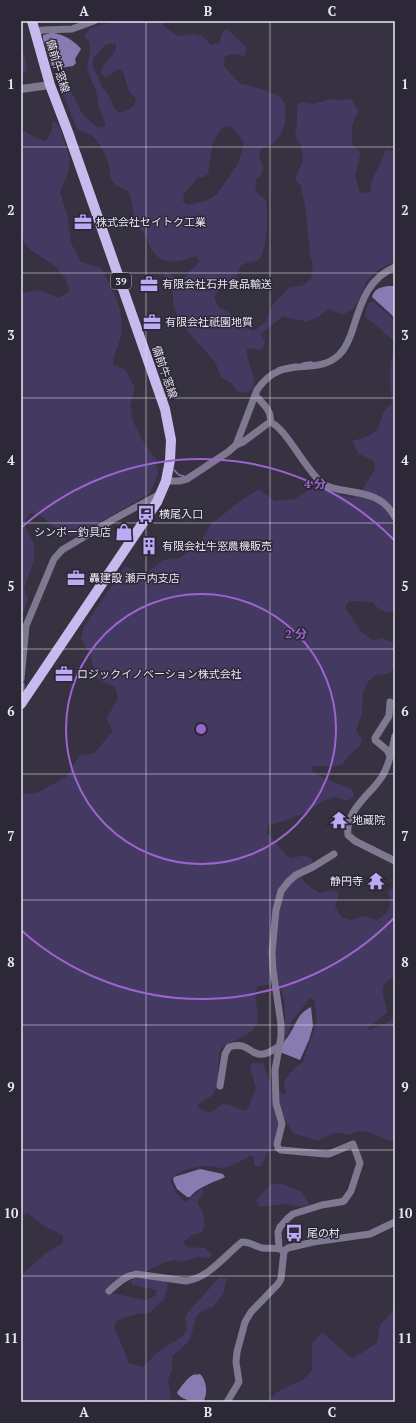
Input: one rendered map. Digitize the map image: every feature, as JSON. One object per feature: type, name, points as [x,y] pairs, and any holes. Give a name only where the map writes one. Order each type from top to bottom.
[{"type":"main road","name":"備前牛窓線","points":[[23,702],[152,511],[162,493],[166,481],[171,440],[166,409],[50,85],[32,25]]},
{"type":"street","points":[[32,25],[43,30],[72,29],[94,21]]},
{"type":"street","points":[[21,89],[50,85]]},
{"type":"street","points":[[236,445],[255,395],[269,376],[283,369],[330,362],[339,355],[347,345],[359,309],[368,289],[379,276],[395,267]]},
{"type":"street","points":[[166,481],[187,479],[236,445],[243,442],[270,422],[270,412],[255,395]]},
{"type":"street","points":[[270,422],[273,423],[282,433],[315,477],[322,483],[332,488],[371,495],[386,505],[395,517]]},
{"type":"street","points":[[21,679],[26,626],[54,559],[62,550],[162,493]]},
{"type":"street","points":[[21,685],[23,702]]},
{"type":"street","points":[[390,702],[389,716],[375,738],[387,750],[390,756]]},
{"type":"street","points":[[395,736],[384,774],[379,782],[357,806],[348,827],[350,838],[395,861]]},
{"type":"street","points":[[227,1402],[239,1382],[236,1362],[237,1352],[245,1322],[251,1312],[281,1279],[282,1250],[277,1238],[280,1227],[293,1214],[344,1200],[351,1191],[360,1163],[353,1144],[329,1154],[324,1154],[281,1150],[278,1148],[277,1144],[282,1124],[277,1109],[275,1070],[281,1037],[281,1024],[273,970],[273,930],[281,891],[288,881],[334,854]]},
{"type":"street","points":[[220,1086],[225,1054],[229,1047],[241,1045],[256,1054],[262,1055],[269,1054],[278,1047]]},
{"type":"street","points":[[109,1291],[120,1281],[136,1274],[190,1281],[204,1274],[223,1260],[242,1242],[247,1242],[262,1248],[282,1250],[313,1242],[370,1234],[395,1222]]},
{"type":"shaded area","points":[[114,21],[162,21],[163,26],[178,36],[193,34],[203,36],[211,45],[219,43],[223,31],[227,29],[247,48],[245,56],[234,54],[225,56],[224,66],[240,84],[268,91],[281,98],[286,111],[285,123],[277,139],[273,143],[261,149],[259,154],[263,171],[256,180],[255,187],[258,194],[266,200],[267,222],[264,249],[258,260],[245,263],[240,266],[236,277],[221,289],[214,298],[219,307],[228,312],[243,327],[254,331],[266,321],[273,304],[290,287],[302,286],[311,278],[313,264],[310,255],[305,206],[301,186],[295,179],[303,160],[301,146],[295,136],[297,124],[297,105],[302,102],[314,104],[330,99],[351,99],[359,112],[354,120],[352,128],[352,145],[361,152],[355,175],[360,193],[370,192],[371,183],[386,150],[395,151],[395,261],[378,270],[367,281],[355,307],[343,315],[329,309],[318,317],[306,322],[283,316],[261,334],[265,341],[264,347],[260,350],[247,348],[247,356],[254,377],[253,388],[245,393],[237,391],[231,383],[221,377],[215,362],[188,332],[178,317],[173,305],[173,292],[163,274],[167,272],[179,280],[184,279],[200,262],[196,256],[172,262],[161,259],[156,255],[146,236],[136,223],[131,198],[128,191],[120,188],[112,181],[108,163],[101,147],[92,136],[77,129],[59,84],[61,79],[67,83],[83,115],[98,128],[106,126],[98,104],[97,94],[87,68],[90,52],[89,42],[84,35],[91,28]],"holes":[[[116,43],[116,48],[112,56],[104,65],[101,74],[106,77],[119,69],[123,72],[129,91],[136,99],[134,106],[120,113],[115,109],[108,94],[101,86],[99,78],[93,68],[93,59],[105,45]],[[230,126],[237,132],[244,143],[238,164],[217,194],[208,200],[188,205],[183,202],[184,194],[198,177],[203,177],[208,174],[213,142],[222,128]]]},
{"type":"shaded area","points":[[51,33],[59,34],[68,38],[81,49],[75,59],[76,63],[73,66],[53,69],[43,39],[43,35]]},
{"type":"shaded area","points":[[21,39],[27,70],[21,76]]},
{"type":"shaded area","points":[[53,121],[59,125],[70,159],[68,173],[60,192],[67,214],[71,243],[81,262],[101,268],[117,300],[122,325],[113,364],[125,370],[135,388],[130,406],[133,421],[143,441],[156,459],[158,474],[150,493],[78,535],[65,536],[39,514],[29,513],[24,525],[34,543],[34,560],[24,589],[28,598],[21,620],[21,293],[40,290],[59,298],[69,292],[66,280],[55,266],[32,251],[24,243],[21,232],[21,129],[34,137],[45,141],[51,133]]},
{"type":"shaded area","points":[[387,286],[395,286],[395,318],[372,297],[377,289]]},
{"type":"shaded area","points":[[373,301],[395,322],[395,342],[365,317],[368,303]]},
{"type":"shaded area","points":[[395,349],[395,610],[391,612],[382,611],[372,602],[349,601],[345,607],[361,632],[374,641],[381,638],[395,643],[395,667],[388,674],[376,675],[368,682],[363,692],[362,713],[356,731],[362,740],[360,746],[349,755],[343,764],[336,766],[313,766],[312,771],[319,776],[352,789],[354,797],[347,801],[335,797],[323,801],[306,813],[268,825],[267,833],[286,855],[292,858],[305,855],[312,859],[313,863],[300,871],[300,877],[309,886],[320,893],[335,890],[339,894],[335,907],[342,918],[351,920],[363,916],[377,920],[389,909],[390,902],[388,892],[395,884],[395,977],[385,983],[383,987],[383,996],[387,1012],[368,1028],[369,1030],[389,1022],[395,1015],[395,1142],[372,1133],[360,1131],[350,1135],[340,1133],[333,1134],[318,1141],[292,1132],[285,1119],[280,1124],[273,1147],[267,1154],[261,1166],[254,1166],[254,1157],[250,1155],[233,1165],[226,1167],[198,1167],[187,1169],[177,1174],[170,1181],[177,1194],[185,1202],[202,1189],[204,1192],[199,1198],[198,1204],[204,1218],[204,1228],[202,1232],[190,1236],[183,1242],[187,1247],[205,1248],[213,1255],[209,1258],[197,1257],[181,1262],[174,1260],[163,1263],[145,1272],[132,1270],[120,1278],[109,1294],[117,1294],[145,1300],[156,1295],[157,1290],[133,1285],[130,1281],[135,1278],[160,1280],[168,1283],[164,1299],[149,1313],[137,1314],[117,1320],[114,1326],[129,1363],[143,1367],[160,1350],[183,1336],[187,1327],[185,1318],[188,1312],[219,1278],[227,1279],[223,1294],[213,1307],[200,1313],[187,1343],[172,1356],[172,1369],[168,1381],[171,1397],[169,1402],[21,1402],[21,1275],[46,1253],[63,1243],[63,1235],[44,1226],[28,1213],[21,1216],[21,794],[37,793],[66,777],[80,755],[94,753],[113,731],[106,719],[118,699],[115,687],[97,679],[89,652],[81,639],[84,627],[125,566],[144,575],[163,560],[180,558],[200,543],[211,524],[243,499],[259,489],[275,501],[294,499],[311,489],[327,491],[352,498],[363,489],[375,469],[374,461],[359,454],[352,441],[369,436],[378,429],[384,411],[392,403],[390,390],[390,368],[392,354]],"holes":[[[272,980],[278,980],[284,1003],[284,1030],[286,1036],[291,1022],[310,998],[314,1000],[317,1021],[303,1062],[295,1068],[284,1081],[286,1094],[282,1094],[270,1082],[263,1063],[252,1063],[250,1067],[256,1088],[248,1109],[245,1111],[223,1104],[209,1113],[197,1107],[200,1103],[211,1096],[216,1089],[219,1056],[223,1046],[250,1033],[257,1023],[255,991],[259,986],[269,985]]]},
{"type":"shaded area","points":[[311,1007],[313,1026],[309,1040],[300,1060],[280,1052],[282,1045],[300,1016]]},
{"type":"shaded area","points":[[200,1169],[223,1174],[225,1177],[202,1187],[190,1197],[187,1197],[177,1189],[173,1180],[174,1177]]},
{"type":"shaded area","points":[[280,1183],[302,1192],[309,1204],[301,1207],[286,1204],[260,1207],[256,1200],[270,1185]]},
{"type":"shaded area","points":[[395,1309],[395,1402],[267,1402],[277,1392],[302,1380],[312,1371],[312,1344],[322,1332],[352,1359],[377,1343],[380,1325]]},
{"type":"shaded area","points":[[200,1374],[204,1380],[206,1388],[206,1395],[203,1402],[188,1400],[179,1396],[177,1393],[187,1380],[193,1375]]},
{"type":"waterway","points":[[303,363],[312,362]]},
{"type":"waterway","points":[[278,368],[296,364]]},
{"type":"waterway","points":[[174,470],[179,475],[184,476]]},
{"type":"place","name":"株式会社セイトク工業","points":[[83,222]]},
{"type":"place","name":"有限会社石井食品輸送","points":[[149,284]]},
{"type":"place","name":"有限会社祇園地質","points":[[152,322]]},
{"type":"place","name":"横尾入口","points":[[146,514]]},
{"type":"place","name":"シンポー釣具店","points":[[124,532]]},
{"type":"place","name":"有限会社牛窓農機販売","points":[[149,546]]},
{"type":"place","name":"轟建設 瀬戸内支店","points":[[76,578]]},
{"type":"place","name":"ロジックイノベーション株式会社","points":[[64,674]]},
{"type":"place","name":"地蔵院","points":[[339,820]]},
{"type":"place","name":"静円寺","points":[[376,881]]},
{"type":"place","name":"尾の村","points":[[294,1233]]}]
